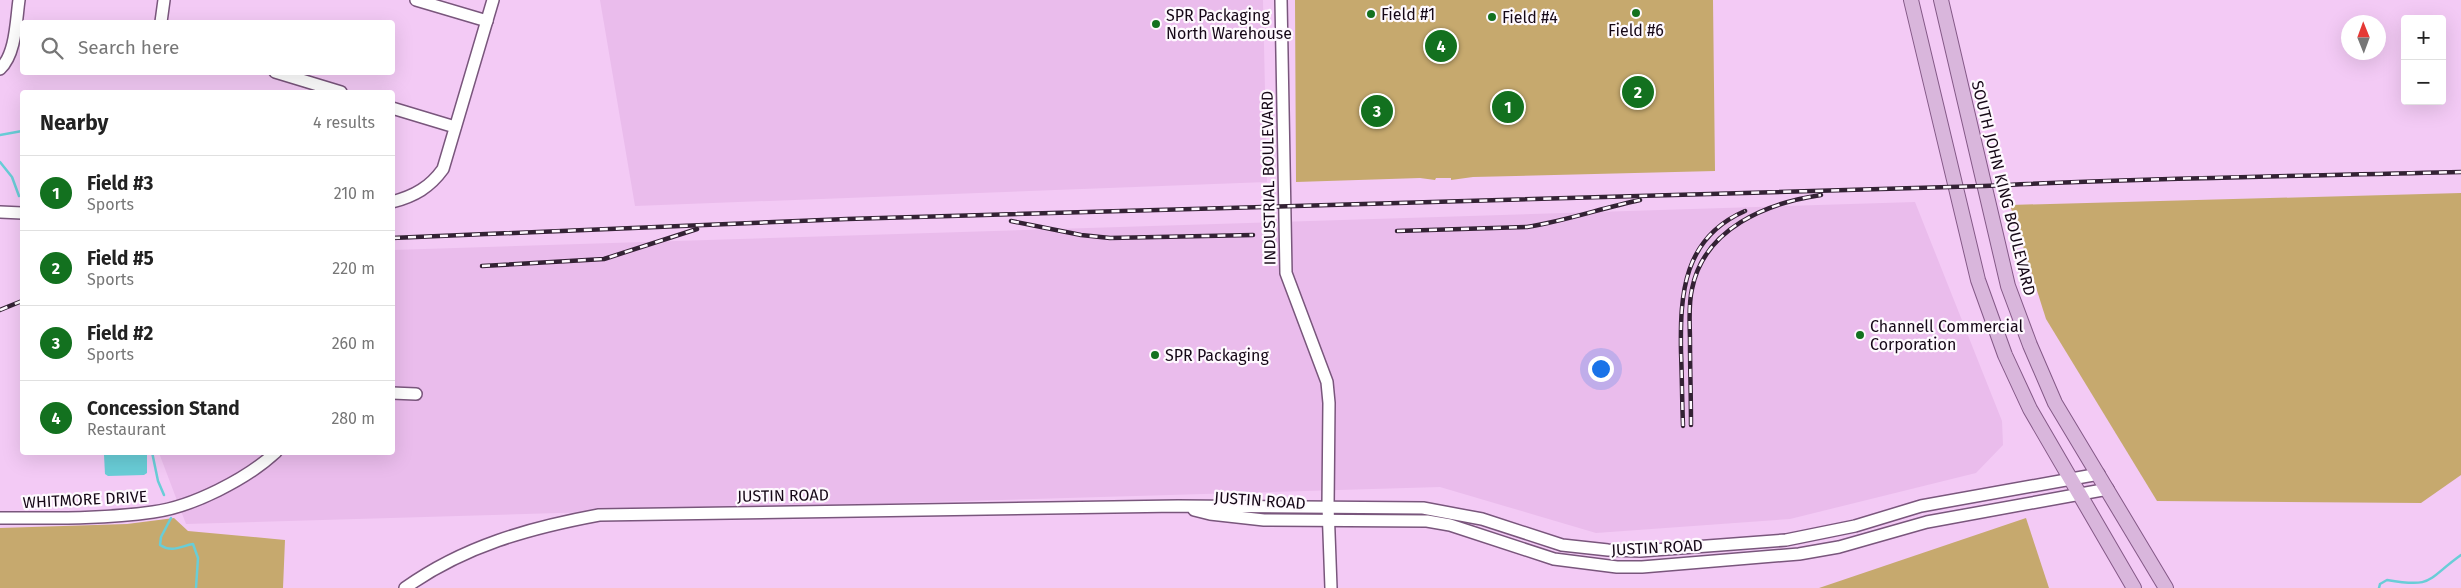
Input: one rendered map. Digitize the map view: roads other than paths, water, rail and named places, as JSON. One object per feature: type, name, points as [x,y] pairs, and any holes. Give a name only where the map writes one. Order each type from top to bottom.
[{"type":"main road","points":[[1912,0],[1978,280],[2005,355],[2026,402],[2134,588]]},
{"type":"main road","name":"SOUTH JOHN KING BOULEVARD","points":[[1941,0],[2008,286],[2030,345],[2055,403],[2108,488],[2166,588]]},
{"type":"street","points":[[0,69],[5,64],[10,51],[20,0]]},
{"type":"street","points":[[161,20],[164,0]]},
{"type":"street","points":[[416,0],[486,21]]},
{"type":"street","points":[[395,201],[414,194],[432,184],[443,168],[493,0]]},
{"type":"street","name":"INDUSTRIAL BOULEVARD","points":[[1281,0],[1286,273],[1327,382],[1329,404],[1328,506],[1331,588]]},
{"type":"street","points":[[285,75],[334,90]]},
{"type":"street","points":[[395,109],[455,127]]},
{"type":"street","points":[[0,212],[20,213]]},
{"type":"street","points":[[395,393],[416,394]]},
{"type":"street","name":"WHITMORE DRIVE","points":[[0,518],[90,517],[155,512],[182,505],[221,488],[273,455]]},
{"type":"street","name":"JUSTIN ROAD","points":[[405,588],[438,566],[504,537],[531,528],[599,515],[1178,506],[1424,508],[1482,519],[1562,545],[1608,550],[1641,551],[1786,540],[1855,526],[1920,506],[2099,474]]},
{"type":"street","name":"JUSTIN ROAD","points":[[1178,506],[1210,514],[1264,520],[1427,522],[1477,534],[1554,559],[1617,567],[1799,554],[1839,547],[1927,522],[2108,488]]},
{"type":"street","points":[[1477,534],[1482,519]]},
{"type":"waterway","points":[[0,135],[20,131]]},
{"type":"waterway","points":[[0,162],[12,177],[19,196]]},
{"type":"waterway","points":[[153,455],[158,481],[164,495]]},
{"type":"waterway","points":[[171,518],[161,537],[160,545],[173,549],[193,544],[198,558],[196,588]]},
{"type":"waterway","points":[[2379,588],[2380,584],[2387,580],[2413,583],[2428,580],[2461,555]]},
{"type":"railway","points":[[395,238],[847,219],[1984,186],[2163,179],[2461,172]]},
{"type":"railway","points":[[1691,425],[1690,308],[1692,289],[1699,268],[1710,250],[1724,235],[1741,222],[1780,204],[1821,195]]},
{"type":"railway","points":[[1397,231],[1527,227],[1640,200]]},
{"type":"railway","points":[[1683,426],[1681,330],[1684,289],[1689,270],[1697,252],[1709,236],[1724,222],[1745,211]]},
{"type":"railway","points":[[1011,221],[1081,235],[1110,238],[1253,235]]},
{"type":"railway","points":[[482,266],[604,259],[697,229]]},
{"type":"railway","points":[[0,310],[20,302]]},
{"type":"place","name":"Field #6","points":[[1636,13]]},
{"type":"place","name":"Field #1","points":[[1371,14]]},
{"type":"place","name":"Field #4","points":[[1492,17]]},
{"type":"place","name":"SPR Packaging North Warehouse","points":[[1156,24]]},
{"type":"place","name":"Concession Stand","points":[[1441,46]]},
{"type":"place","name":"Field #5","points":[[1638,92]]},
{"type":"place","name":"Field #3","points":[[1508,107]]},
{"type":"place","name":"Field #2","points":[[1377,111]]},
{"type":"place","name":"Channell Commercial Corporation","points":[[1860,335]]},
{"type":"place","name":"SPR Packaging","points":[[1155,355]]}]
